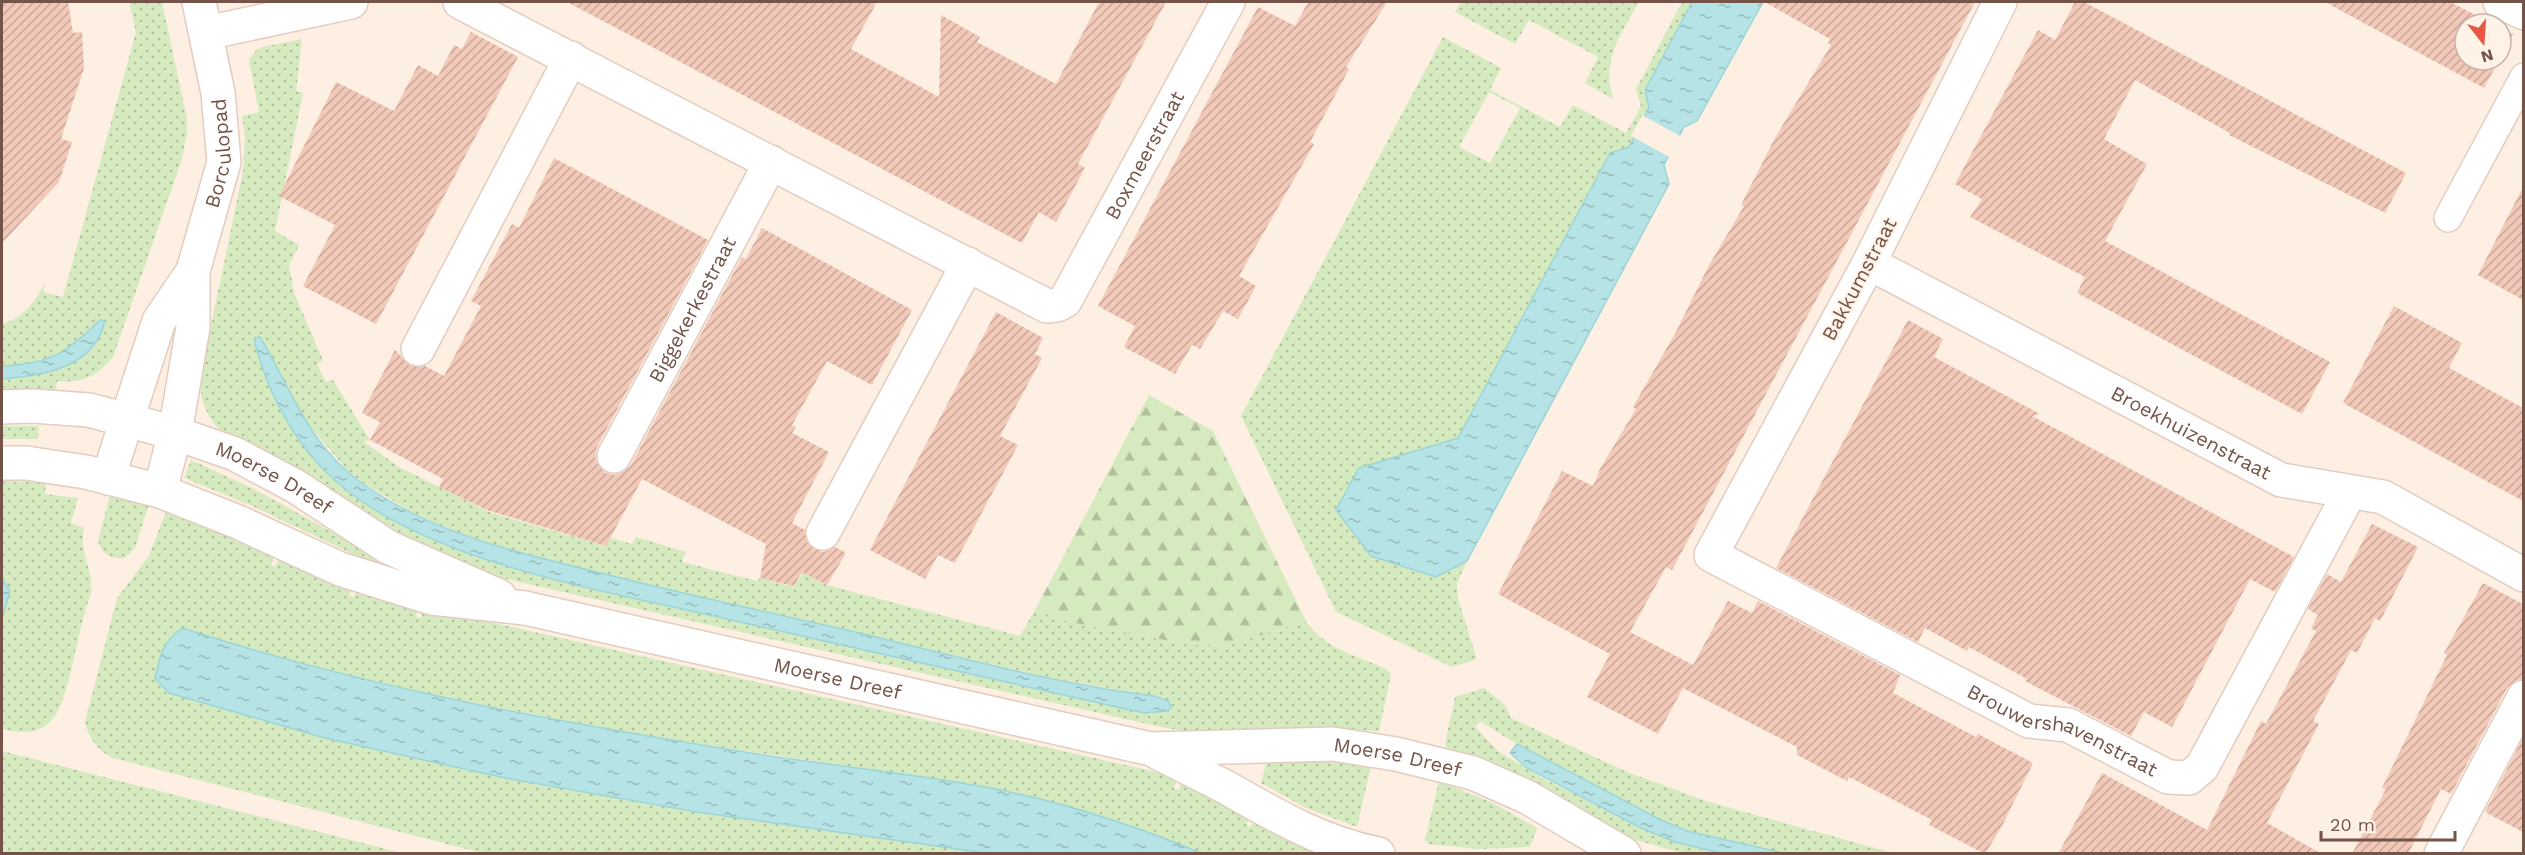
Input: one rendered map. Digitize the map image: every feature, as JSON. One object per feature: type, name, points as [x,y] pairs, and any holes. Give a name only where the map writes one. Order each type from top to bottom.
[{"type":"street","name":"Borculopad","points":[[160,491],[175,433],[193,327],[193,272],[224,162],[218,93],[199,2]]},
{"type":"street","points":[[206,33],[351,2]]},
{"type":"street","points":[[460,2],[968,264],[823,534]]},
{"type":"street","name":"Boxmeerstraat","points":[[968,264],[1047,306],[1065,301],[1228,2]]},
{"type":"street","name":"Bakkumstraat","points":[[1711,555],[1869,263],[2000,2]]},
{"type":"street","points":[[2500,2],[2523,14]]},
{"type":"street","points":[[418,349],[571,58]]},
{"type":"street","name":"Biggekerkestraat","points":[[614,456],[771,162]]},
{"type":"street","name":"Broekhuizenstraat","points":[[1869,263],[2281,480],[2383,497],[2523,575]]},
{"type":"street","name":"Borculopad","points":[[108,478],[159,321],[193,272]]},
{"type":"street","name":"Moerse Dreef","points":[[2,407],[33,406],[89,410],[175,433],[235,454],[295,486],[388,547],[525,608]]},
{"type":"street","name":"Moerse Dreef","points":[[2,464],[26,463],[86,472],[160,491],[238,522],[340,569],[432,598],[525,608],[1151,749],[1333,744],[1396,754],[1473,773],[1527,797],[1624,854]]},
{"type":"street","name":"Brouwershavenstraat","points":[[1711,555],[2029,722],[2068,725],[2168,777],[2189,778],[2202,766],[2350,492]]},
{"type":"street","points":[[2441,854],[2523,697]]},
{"type":"street","name":"Moerse Dreef","points":[[1151,749],[1227,788],[1283,821],[1332,842],[1378,854]]},
{"type":"lane","points":[[2448,218],[2523,77]]},
{"type":"green space","points":[[129,2],[162,2],[187,119],[187,134],[181,162],[113,357],[95,374],[81,380],[57,381],[55,398],[2,396],[2,379],[45,372],[72,361],[94,342],[103,329],[100,320],[78,341],[57,355],[33,363],[2,366],[2,323],[22,314],[33,303],[45,283],[43,292],[63,297],[136,32]]},
{"type":"green space","points":[[1461,2],[1639,2],[1620,36],[1611,60],[1609,72],[1613,99],[1585,83],[1598,57],[1529,20],[1515,44],[1455,12]]},
{"type":"green space","points":[[1682,2],[1692,2],[1645,90],[1649,108],[1629,147],[1610,153],[1458,438],[1359,468],[1371,556],[1436,577],[1467,561],[1457,583],[1458,599],[1477,659],[1452,667],[1336,612],[1241,416],[1443,37],[1501,68],[1490,90],[1560,127],[1573,105],[1626,133],[1641,106],[1636,89]],"holes":[[[1489,92],[1520,108],[1490,163],[1459,147]]]},
{"type":"green space","points":[[302,39],[296,91],[303,93],[275,231],[299,245],[289,265],[294,293],[323,360],[317,364],[326,382],[333,380],[370,440],[363,441],[399,467],[489,512],[605,546],[610,538],[632,544],[636,537],[686,552],[682,562],[757,581],[760,578],[794,587],[803,572],[827,585],[1020,636],[1035,610],[1065,621],[1186,644],[1227,646],[1306,621],[1321,638],[1386,669],[1391,674],[1379,731],[1315,728],[1197,733],[1161,727],[519,582],[481,572],[422,549],[228,438],[207,412],[200,387],[200,378],[243,172],[245,136],[242,116],[259,112],[249,60],[256,50]],"holes":[[[260,337],[301,416],[348,471],[363,483],[412,512],[466,537],[522,555],[1056,679],[1154,696],[1152,714],[693,611],[515,568],[477,556],[344,488],[315,460],[294,431]]]},
{"type":"green space","points":[[1149,395],[1213,431],[1306,621],[1227,646],[1186,644],[1065,621],[1035,610]]},
{"type":"green space","points":[[2,426],[39,426],[38,439],[2,439]]},
{"type":"green space","points":[[191,460],[256,490],[379,558],[376,565],[250,505],[184,478]]},
{"type":"green space","points":[[2,481],[46,482],[45,494],[78,498],[71,523],[84,528],[84,553],[91,584],[91,593],[63,699],[52,720],[33,731],[19,732],[2,729],[2,618],[10,591],[2,579]]},
{"type":"green space","points":[[110,495],[149,504],[135,548],[125,558],[108,555],[102,550],[98,541]]},
{"type":"green space","points":[[167,509],[275,555],[271,564],[275,567],[280,557],[352,586],[349,596],[354,597],[357,588],[419,606],[416,616],[421,618],[424,608],[428,608],[1152,771],[1177,779],[1174,789],[1179,790],[1182,780],[1252,815],[1246,824],[1250,827],[1256,818],[1327,853],[1201,853],[1158,836],[987,787],[626,733],[410,690],[239,647],[169,693],[325,738],[505,778],[697,812],[985,853],[482,853],[113,758],[94,743],[85,722],[117,598],[149,556]]},
{"type":"green space","points":[[1484,688],[1504,704],[1511,718],[1627,772],[1709,802],[1893,853],[1783,853],[1687,831],[1645,813],[1544,761],[1480,721],[1475,727],[1499,752],[1548,781],[1675,842],[1721,853],[1683,853],[1621,836],[1491,766],[1447,748],[1445,744],[1455,697]]},
{"type":"green space","points":[[2,751],[10,753],[402,853],[2,853]]},
{"type":"green space","points":[[1317,761],[1371,766],[1357,827],[1306,808],[1261,783],[1266,764]]},
{"type":"green space","points":[[1439,781],[1491,802],[1537,828],[1530,847],[1479,849],[1428,844],[1425,840]]},
{"type":"water","points":[[1692,2],[1763,2],[1697,121],[1684,127],[1664,165],[1669,184],[1467,561],[1436,577],[1371,556],[1336,510],[1359,468],[1458,438],[1610,153],[1629,147],[1649,108],[1645,90]]},
{"type":"water","points":[[100,320],[105,321],[99,337],[90,350],[78,359],[49,372],[2,379],[2,366],[32,363],[56,355],[67,349]]},
{"type":"water","points":[[260,337],[303,416],[328,452],[344,469],[393,503],[454,532],[517,552],[698,597],[1033,675],[1154,696],[1168,701],[1171,707],[1168,711],[1144,713],[617,595],[518,570],[470,554],[381,514],[328,474],[300,441],[278,404],[261,365],[255,344],[255,338]]},
{"type":"water","points":[[2,579],[10,591],[2,618]]},
{"type":"water","points":[[182,628],[323,669],[539,717],[757,754],[985,787],[1041,799],[1095,814],[1201,853],[985,853],[697,812],[505,778],[325,738],[169,693],[155,678],[166,644]]},
{"type":"water","points":[[1517,744],[1661,820],[1687,831],[1783,853],[1721,853],[1675,842],[1641,828],[1527,768],[1510,753]]},
{"type":"pier","points":[[1642,115],[1682,137],[1671,158],[1631,136]]},
{"type":"building","points":[[2,2],[68,2],[73,33],[82,32],[84,68],[61,139],[72,142],[59,182],[2,243]]},
{"type":"building","points":[[567,2],[877,2],[851,49],[939,97],[941,15],[980,37],[977,42],[1056,84],[1099,2],[1166,2],[1078,164],[1085,168],[1056,222],[1039,212],[1022,243]]},
{"type":"building","points":[[1308,2],[1387,2],[1346,67],[1349,69],[1310,142],[1314,144],[1239,276],[1256,286],[1238,319],[1223,311],[1200,349],[1192,345],[1175,374],[1124,347],[1135,326],[1098,306],[1258,7],[1295,26]]},
{"type":"building","points":[[1765,2],[1975,2],[1672,570],[1666,567],[1630,632],[1693,665],[1728,601],[1752,613],[1758,601],[1900,675],[1893,693],[1976,737],[1978,734],[2033,763],[2002,826],[1985,854],[1929,825],[1932,820],[1849,777],[1847,781],[1797,755],[1797,747],[1683,688],[1658,734],[1587,697],[1610,654],[1498,594],[1562,471],[1593,486],[1600,469],[1636,409],[1633,407],[1677,330],[1708,267],[1744,206],[1741,205],[1775,138],[1831,45],[1828,43],[1830,39]]},
{"type":"building","points":[[2075,2],[2084,2],[2406,173],[2385,213],[2229,135],[2230,133],[2135,80],[2104,139],[2147,164],[2105,241],[2330,362],[2302,414],[2077,293],[2085,277],[1970,217],[1982,199],[1955,184],[2038,30],[2055,40]]},
{"type":"building","points":[[2325,2],[2450,2],[2470,12],[2453,12],[2453,71]]},
{"type":"building","points":[[471,32],[518,57],[376,324],[303,286],[335,225],[279,196],[336,82],[394,111],[418,65],[438,76],[454,45],[462,49]]},
{"type":"building","points":[[2454,72],[2493,72],[2484,88]]},
{"type":"building","points":[[554,158],[708,240],[597,447],[595,456],[598,465],[606,473],[615,475],[631,465],[742,257],[746,259],[762,228],[912,310],[872,385],[827,361],[792,425],[796,427],[792,433],[829,452],[792,523],[805,530],[807,542],[814,549],[824,552],[835,547],[846,553],[827,585],[802,572],[794,586],[760,578],[766,544],[642,479],[606,546],[487,510],[439,487],[443,479],[370,440],[380,422],[362,413],[395,350],[410,366],[425,366],[444,376],[481,306],[471,301],[512,224],[519,228]]},
{"type":"building","points":[[2523,187],[2523,300],[2478,275]]},
{"type":"building","points":[[2394,306],[2462,343],[2449,368],[2523,408],[2523,501],[2343,403]]},
{"type":"building","points":[[996,312],[1043,338],[1035,354],[1042,358],[1000,436],[1018,445],[955,563],[938,555],[925,579],[870,550]]},
{"type":"building","points":[[1908,320],[1943,339],[1934,357],[2040,414],[2032,416],[2294,557],[2275,592],[2250,579],[2172,727],[2144,712],[2131,736],[2025,681],[2027,679],[1969,647],[1967,651],[1925,628],[1918,642],[1776,568]]},
{"type":"building","points":[[2372,524],[2418,547],[2380,621],[2375,618],[2357,653],[2351,650],[2313,721],[2319,724],[2267,823],[2322,854],[2058,854],[2102,773],[2207,830],[2261,721],[2266,724],[2316,631],[2311,628],[2318,615],[2308,609],[2327,574],[2341,582]]},
{"type":"building","points":[[2483,583],[2523,604],[2523,678],[2507,688],[2451,794],[2441,789],[2408,854],[2352,854],[2386,789],[2382,788],[2447,655],[2444,653]]},
{"type":"building","points":[[2523,738],[2523,832],[2485,812]]}]
